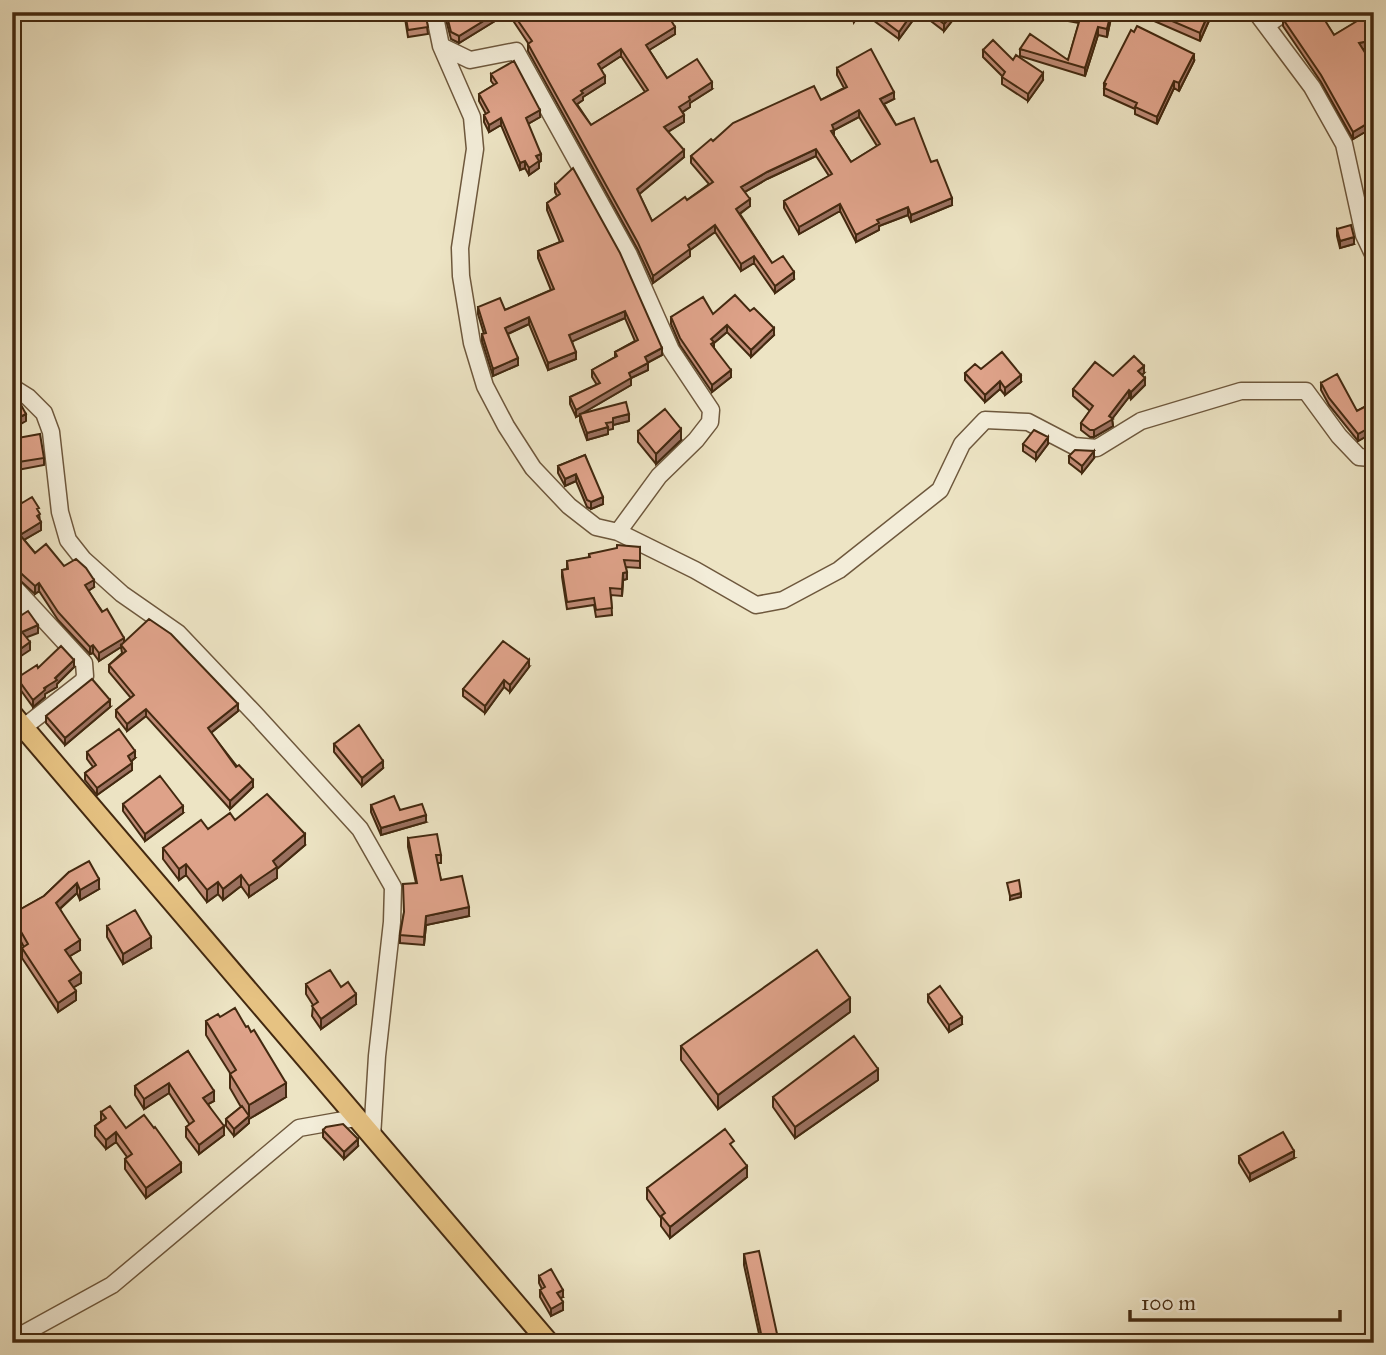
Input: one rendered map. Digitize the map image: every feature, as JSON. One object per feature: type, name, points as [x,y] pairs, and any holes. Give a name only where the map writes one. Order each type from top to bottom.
[{"type":"main road","points":[[18,720],[355,1118],[550,1343]]},
{"type":"street","points":[[434,12],[441,46],[472,117],[475,149],[460,248],[461,276],[472,343],[485,386],[506,426],[542,477],[569,506],[596,527],[618,532],[695,570],[756,605],[783,600],[839,570],[940,490],[962,444],[985,420],[1028,422],[1074,446],[1097,448],[1141,421],[1241,391],[1306,391],[1339,436],[1359,457],[1374,456]]},
{"type":"street","points":[[1284,12],[1262,18],[1312,87],[1344,144],[1364,235],[1374,256]]},
{"type":"street","points":[[441,46],[470,60],[516,51],[629,255],[671,350],[710,410],[710,422],[696,440],[659,476],[618,532]]},
{"type":"street","points":[[12,387],[28,397],[44,413],[51,432],[60,512],[68,540],[83,559],[122,594],[177,633],[256,715],[360,829],[393,887],[372,1137]]},
{"type":"street","points":[[12,585],[84,663],[86,676],[83,681],[18,720]]},
{"type":"street","points":[[12,617],[29,605]]},
{"type":"street","points":[[12,1340],[112,1285],[299,1128],[355,1118]]},
{"type":"building","points":[[405,12],[425,12],[428,27],[408,30]]},
{"type":"building","points":[[446,12],[498,12],[459,36],[451,32]]},
{"type":"building","points":[[512,12],[666,12],[675,27],[646,45],[667,78],[697,59],[712,82],[679,107],[684,115],[664,127],[684,150],[637,189],[652,221],[685,197],[687,200],[713,182],[691,156],[711,139],[713,141],[733,123],[814,86],[821,100],[847,87],[837,68],[871,49],[894,92],[880,99],[896,125],[914,118],[931,162],[937,160],[952,198],[911,215],[908,207],[877,220],[879,223],[856,235],[840,204],[799,227],[784,201],[832,174],[816,149],[741,187],[750,199],[736,209],[772,263],[783,256],[794,272],[775,286],[754,256],[741,264],[715,225],[688,245],[690,249],[653,276],[638,243],[528,44],[532,41]],"holes":[[[621,49],[648,90],[591,125],[573,100],[583,93],[581,91],[605,76],[598,64]],[[859,110],[880,144],[851,162],[831,131],[834,130],[832,125]]]},
{"type":"building","points":[[872,12],[913,12],[899,32]]},
{"type":"building","points":[[928,12],[954,12],[944,24]]},
{"type":"building","points":[[1064,12],[1111,12],[1107,29],[1098,27],[1085,68],[1020,49],[1030,34],[1068,60],[1081,15]]},
{"type":"building","points":[[1151,12],[1209,12],[1200,33]]},
{"type":"building","points":[[1295,12],[1325,12],[1321,14],[1334,35],[1374,12],[1374,40],[1359,43],[1374,67],[1374,143],[1365,125],[1353,132],[1321,75],[1283,19]]},
{"type":"building","points":[[1137,26],[1194,54],[1179,83],[1174,81],[1157,117],[1135,107],[1137,103],[1104,88],[1104,83],[1131,30],[1134,32]]},
{"type":"building","points":[[993,40],[1013,60],[1016,55],[1043,73],[1028,94],[1002,77],[1005,72],[983,50]]},
{"type":"building","points":[[514,61],[540,110],[526,118],[541,154],[536,156],[539,161],[529,168],[525,161],[520,163],[501,118],[489,125],[484,115],[489,112],[479,94],[497,83],[491,74]]},
{"type":"building","points":[[573,168],[620,253],[662,348],[645,357],[648,363],[629,373],[631,378],[576,410],[570,397],[600,383],[592,370],[617,356],[615,352],[638,340],[625,311],[569,335],[576,352],[548,363],[529,317],[505,328],[518,358],[493,369],[482,334],[486,333],[478,307],[500,298],[505,310],[554,289],[538,251],[563,241],[547,203],[560,194],[555,185]]},
{"type":"building","points":[[1374,183],[1374,219],[1373,219],[1366,187]]},
{"type":"building","points":[[1351,225],[1354,237],[1340,241],[1337,229]]},
{"type":"building","points":[[735,295],[750,311],[754,308],[774,328],[751,350],[727,325],[711,339],[714,342],[711,344],[731,370],[712,385],[680,338],[671,317],[703,297],[713,314]]},
{"type":"building","points":[[1002,352],[1021,375],[1005,388],[1000,381],[985,395],[965,373],[975,364],[981,369]]},
{"type":"building","points":[[1134,356],[1144,366],[1138,371],[1145,378],[1131,392],[1129,390],[1109,416],[1113,419],[1090,430],[1081,423],[1093,406],[1073,389],[1095,362],[1113,376]]},
{"type":"building","points":[[1337,374],[1357,411],[1374,402],[1374,425],[1358,434],[1329,398],[1321,383]]},
{"type":"building","points":[[12,392],[26,414],[12,421]]},
{"type":"building","points":[[626,402],[629,414],[613,418],[613,422],[606,423],[608,427],[587,433],[580,414]]},
{"type":"building","points":[[665,409],[681,429],[656,454],[638,431]]},
{"type":"building","points":[[1034,430],[1048,437],[1036,453],[1023,444]]},
{"type":"building","points":[[40,434],[44,458],[12,463],[12,439]]},
{"type":"building","points":[[1075,450],[1094,451],[1082,466],[1069,456]]},
{"type":"building","points":[[585,455],[603,497],[591,502],[587,500],[576,474],[565,479],[558,466]]},
{"type":"building","points":[[32,497],[39,508],[37,509],[40,514],[37,516],[41,522],[20,535],[35,553],[46,544],[64,566],[76,559],[86,568],[94,580],[85,585],[102,612],[107,609],[124,638],[99,653],[93,645],[90,647],[58,612],[39,583],[35,586],[12,568],[12,505]]},
{"type":"building","points":[[617,545],[640,547],[640,561],[624,560],[627,572],[623,573],[622,589],[610,588],[612,608],[596,610],[594,598],[567,602],[562,570],[568,569],[567,561],[590,557],[589,554],[617,548]]},
{"type":"building","points":[[28,611],[38,625],[22,632],[30,642],[12,655],[12,618]]},
{"type":"building","points":[[149,619],[171,634],[238,704],[208,728],[236,767],[239,765],[253,780],[230,801],[146,709],[127,724],[116,710],[134,695],[109,665],[126,651],[121,645]]},
{"type":"building","points":[[503,641],[529,660],[510,685],[504,680],[485,706],[463,689]]},
{"type":"building","points":[[61,646],[74,660],[55,678],[57,680],[44,688],[33,700],[17,678],[37,665],[38,668]]},
{"type":"building","points":[[92,679],[110,700],[65,738],[46,716]]},
{"type":"building","points":[[359,725],[383,761],[362,778],[334,744]]},
{"type":"building","points":[[119,729],[135,751],[128,756],[132,763],[97,788],[85,773],[96,765],[87,752]]},
{"type":"building","points":[[160,776],[183,806],[145,834],[123,804]]},
{"type":"building","points":[[267,794],[305,834],[273,861],[277,867],[249,886],[241,875],[223,889],[218,882],[207,890],[186,864],[179,869],[163,848],[201,820],[208,829],[230,813],[235,820]]},
{"type":"building","points":[[394,796],[400,810],[422,804],[426,815],[381,828],[371,805]]},
{"type":"building","points":[[437,834],[441,855],[436,855],[441,880],[462,876],[469,907],[426,916],[424,937],[400,935],[404,912],[403,884],[417,883],[408,838]]},
{"type":"building","points":[[89,861],[99,879],[80,890],[77,883],[56,903],[80,940],[65,950],[81,973],[69,981],[76,991],[58,1003],[22,948],[28,944],[12,914],[44,896],[69,872]]},
{"type":"building","points":[[1019,880],[1021,893],[1010,896],[1007,883]]},
{"type":"building","points":[[135,910],[151,937],[123,954],[107,926]]},
{"type":"building","points":[[817,950],[850,998],[718,1095],[681,1046]]},
{"type":"building","points":[[330,970],[341,987],[348,982],[356,994],[321,1019],[312,1006],[318,1002],[306,984]]},
{"type":"building","points":[[940,986],[962,1017],[949,1025],[928,995]]},
{"type":"building","points":[[235,1008],[246,1027],[248,1026],[251,1032],[254,1030],[286,1083],[249,1105],[230,1074],[236,1070],[206,1021]]},
{"type":"building","points":[[854,1036],[878,1069],[795,1127],[773,1097]]},
{"type":"building","points":[[188,1051],[214,1091],[203,1098],[224,1126],[199,1145],[186,1127],[194,1121],[169,1083],[144,1099],[135,1086]]},
{"type":"building","points":[[110,1106],[126,1128],[144,1115],[181,1163],[146,1188],[125,1159],[132,1154],[116,1132],[106,1140],[95,1126],[106,1118],[101,1112]]},
{"type":"building","points":[[242,1106],[249,1116],[234,1129],[226,1119]]},
{"type":"building","points":[[343,1124],[358,1139],[344,1152],[323,1130]]},
{"type":"building","points":[[725,1129],[734,1141],[730,1144],[747,1166],[670,1227],[661,1216],[665,1213],[647,1188]]},
{"type":"building","points":[[1283,1132],[1294,1151],[1250,1174],[1239,1156]]},
{"type":"building","points":[[759,1251],[779,1343],[763,1343],[744,1254]]},
{"type":"building","points":[[551,1269],[563,1290],[557,1293],[563,1302],[551,1309],[540,1290],[545,1287],[539,1276]]},
{"type":"building","points":[[1374,1329],[1374,1343],[1362,1343],[1359,1336]]}]
